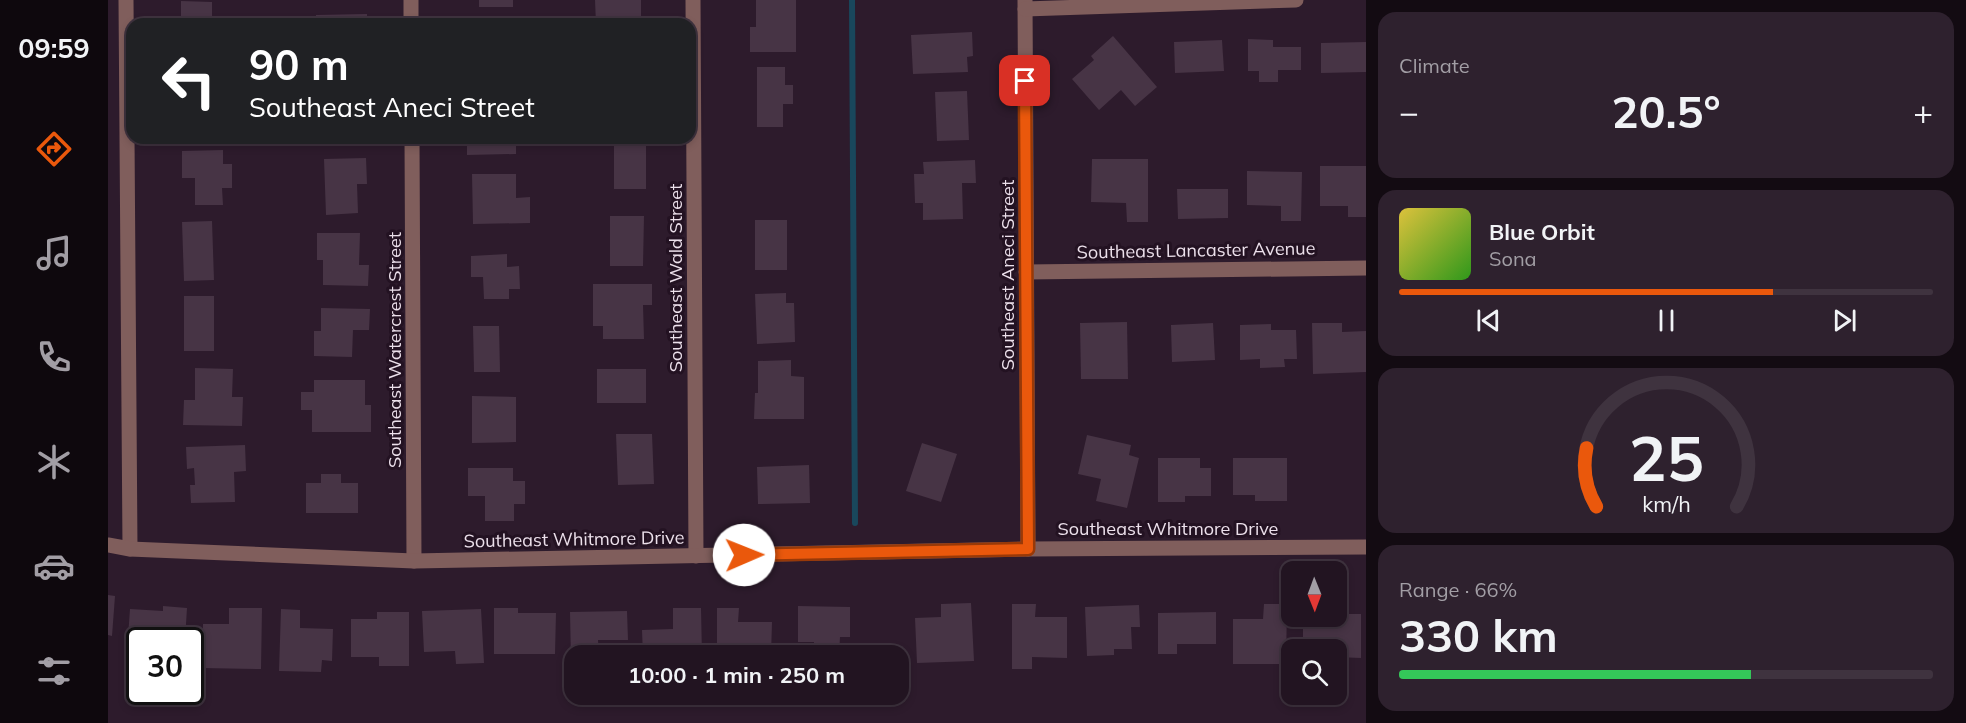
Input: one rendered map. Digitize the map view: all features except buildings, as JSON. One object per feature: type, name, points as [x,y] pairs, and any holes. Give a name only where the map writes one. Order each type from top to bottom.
[{"type":"street","points":[[126,0],[126,18]]},
{"type":"street","points":[[411,0],[411,18]]},
{"type":"street","name":"Southeast Wald Street","points":[[693,0],[693,18]]},
{"type":"street","points":[[1025,4],[1296,0]]},
{"type":"street","name":"Southeast Aneci Street","points":[[1025,4],[1028,549]]},
{"type":"street","points":[[127,144],[130,549]]},
{"type":"street","name":"Southeast Watercrest Street","points":[[412,144],[414,561]]},
{"type":"street","name":"Southeast Wald Street","points":[[694,144],[696,556]]},
{"type":"street","name":"Southeast Lancaster Avenue","points":[[1026,272],[1366,268]]},
{"type":"street","name":"Southeast Whitmore Drive","points":[[108,545],[130,549],[414,561],[1028,549],[1366,546]]},
{"type":"waterway","points":[[852,0],[855,523]]},
{"type":"route","points":[[744,555],[1028,549],[1025,81]]}]
